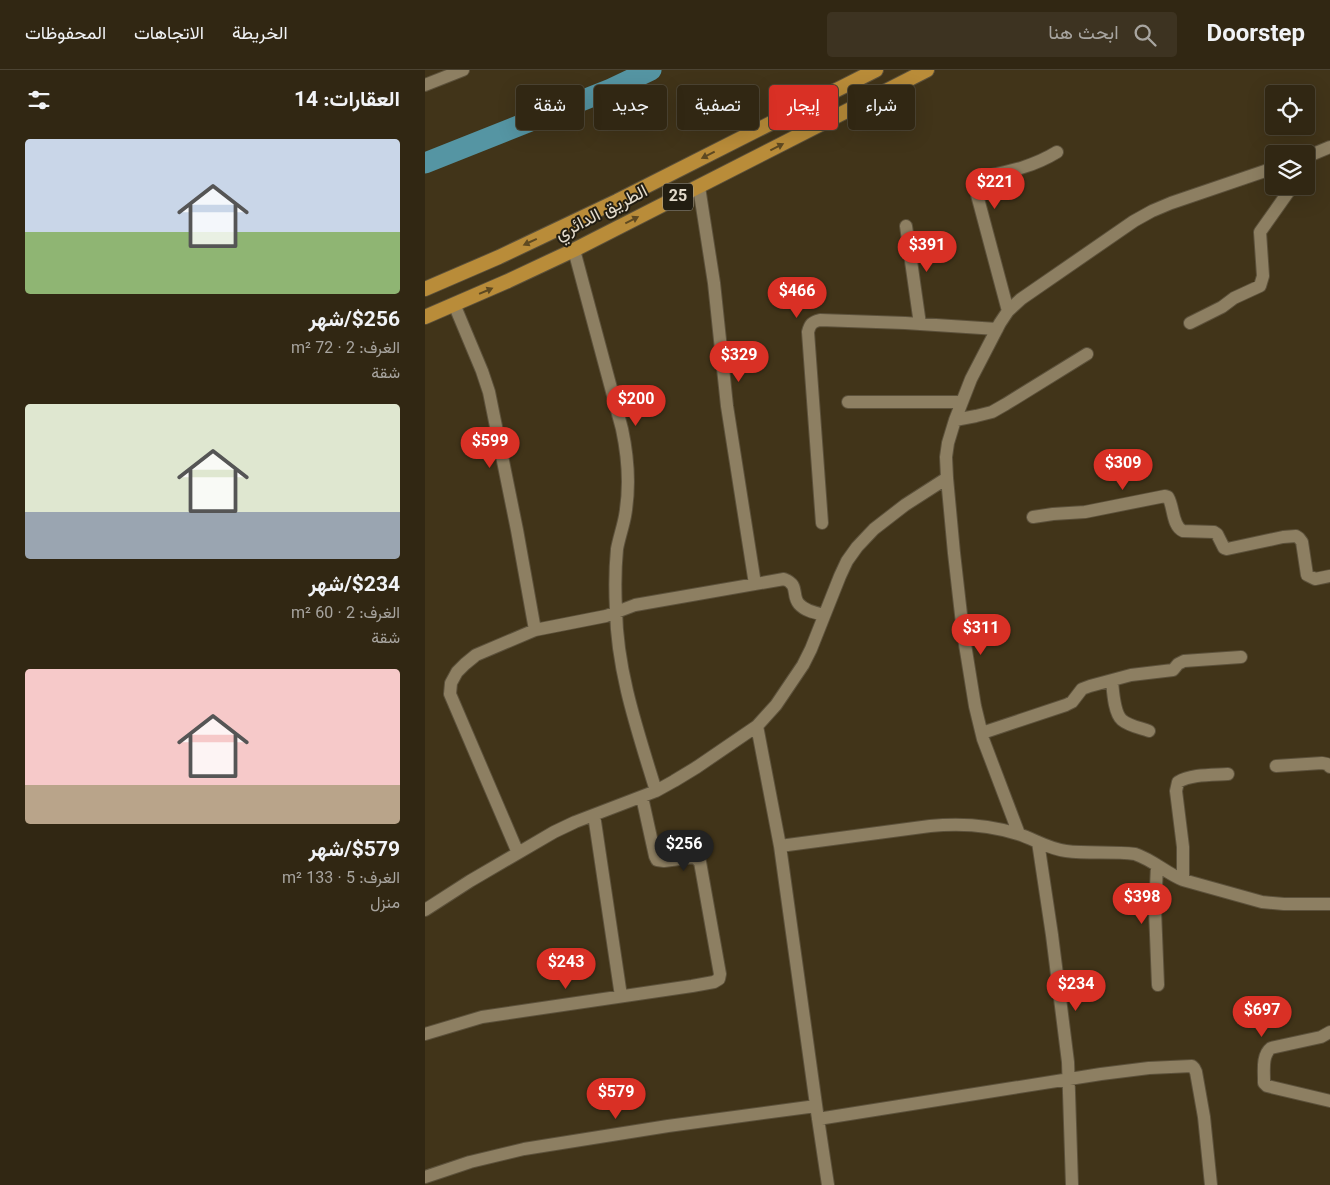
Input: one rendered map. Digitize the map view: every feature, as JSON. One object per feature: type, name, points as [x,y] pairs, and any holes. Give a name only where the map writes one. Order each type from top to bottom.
[{"type":"highway","name":"الطريق الدائري","points":[[425,289],[599,210],[876,70]]},
{"type":"highway","name":"الطريق الدائري","points":[[425,317],[574,250],[927,70]]},
{"type":"street","points":[[425,85],[463,70]]},
{"type":"street","points":[[1315,153],[1330,147]]},
{"type":"street","points":[[1008,311],[976,186],[986,176],[1025,168],[1057,152]]},
{"type":"street","points":[[1019,834],[982,733],[975,706],[963,632],[946,457],[948,443],[961,402],[997,329],[1008,311],[1021,299],[1134,221],[1152,211],[1265,171]]},
{"type":"street","points":[[699,187],[714,283],[727,406],[755,584]]},
{"type":"street","points":[[1190,323],[1222,307],[1234,298],[1260,286],[1263,276],[1260,232],[1286,195]]},
{"type":"street","points":[[906,226],[921,324]]},
{"type":"street","points":[[574,250],[627,449],[627,501],[625,518],[617,548],[616,612],[622,667],[632,710],[656,791]]},
{"type":"street","points":[[454,304],[489,392],[535,630]]},
{"type":"street","points":[[822,523],[808,332],[812,322],[820,320],[997,329]]},
{"type":"street","points":[[955,420],[976,416],[999,408],[1087,354]]},
{"type":"street","points":[[848,402],[961,402]]},
{"type":"street","points":[[425,910],[554,832],[656,791],[697,768],[757,726],[776,705],[803,665],[847,561],[874,529],[905,505],[947,478]]},
{"type":"street","points":[[1033,517],[1085,512],[1165,496],[1171,502],[1179,529],[1183,531],[1214,532],[1227,549],[1296,536],[1301,542],[1307,575],[1315,579],[1330,576]]},
{"type":"street","points":[[517,853],[450,694],[451,683],[457,672],[465,664],[477,655],[535,630],[606,616],[635,605],[783,579],[793,585],[797,603],[812,612],[824,615]]},
{"type":"street","points":[[982,733],[1066,705],[1072,702],[1082,690],[1111,681],[1173,670],[1184,661],[1241,657]]},
{"type":"street","points":[[1111,681],[1119,717],[1124,722],[1149,731]]},
{"type":"street","points":[[757,726],[780,846],[828,1185]]},
{"type":"street","points":[[1276,766],[1322,763],[1330,767]]},
{"type":"street","points":[[1183,880],[1183,847],[1176,792],[1178,782],[1193,777],[1228,774]]},
{"type":"street","points":[[425,1034],[482,1017],[714,982],[719,979],[720,974],[700,862],[694,857],[664,861],[657,860],[643,797]]},
{"type":"street","points":[[595,815],[621,996]]},
{"type":"street","points":[[780,846],[942,825],[985,827],[1019,834],[1065,851],[1135,854],[1145,857],[1183,880],[1262,902],[1330,904]]},
{"type":"street","points":[[1038,842],[1069,1062],[1072,1185]]},
{"type":"street","points":[[1157,864],[1155,910],[1158,985]]},
{"type":"street","points":[[1330,1032],[1321,1037],[1268,1050],[1263,1080],[1267,1086],[1330,1101]]},
{"type":"street","points":[[425,1177],[470,1162],[524,1149],[668,1126],[817,1112],[1149,1068],[1192,1066],[1204,1116],[1211,1185]]},
{"type":"waterway","points":[[425,163],[611,89],[651,70]]}]
